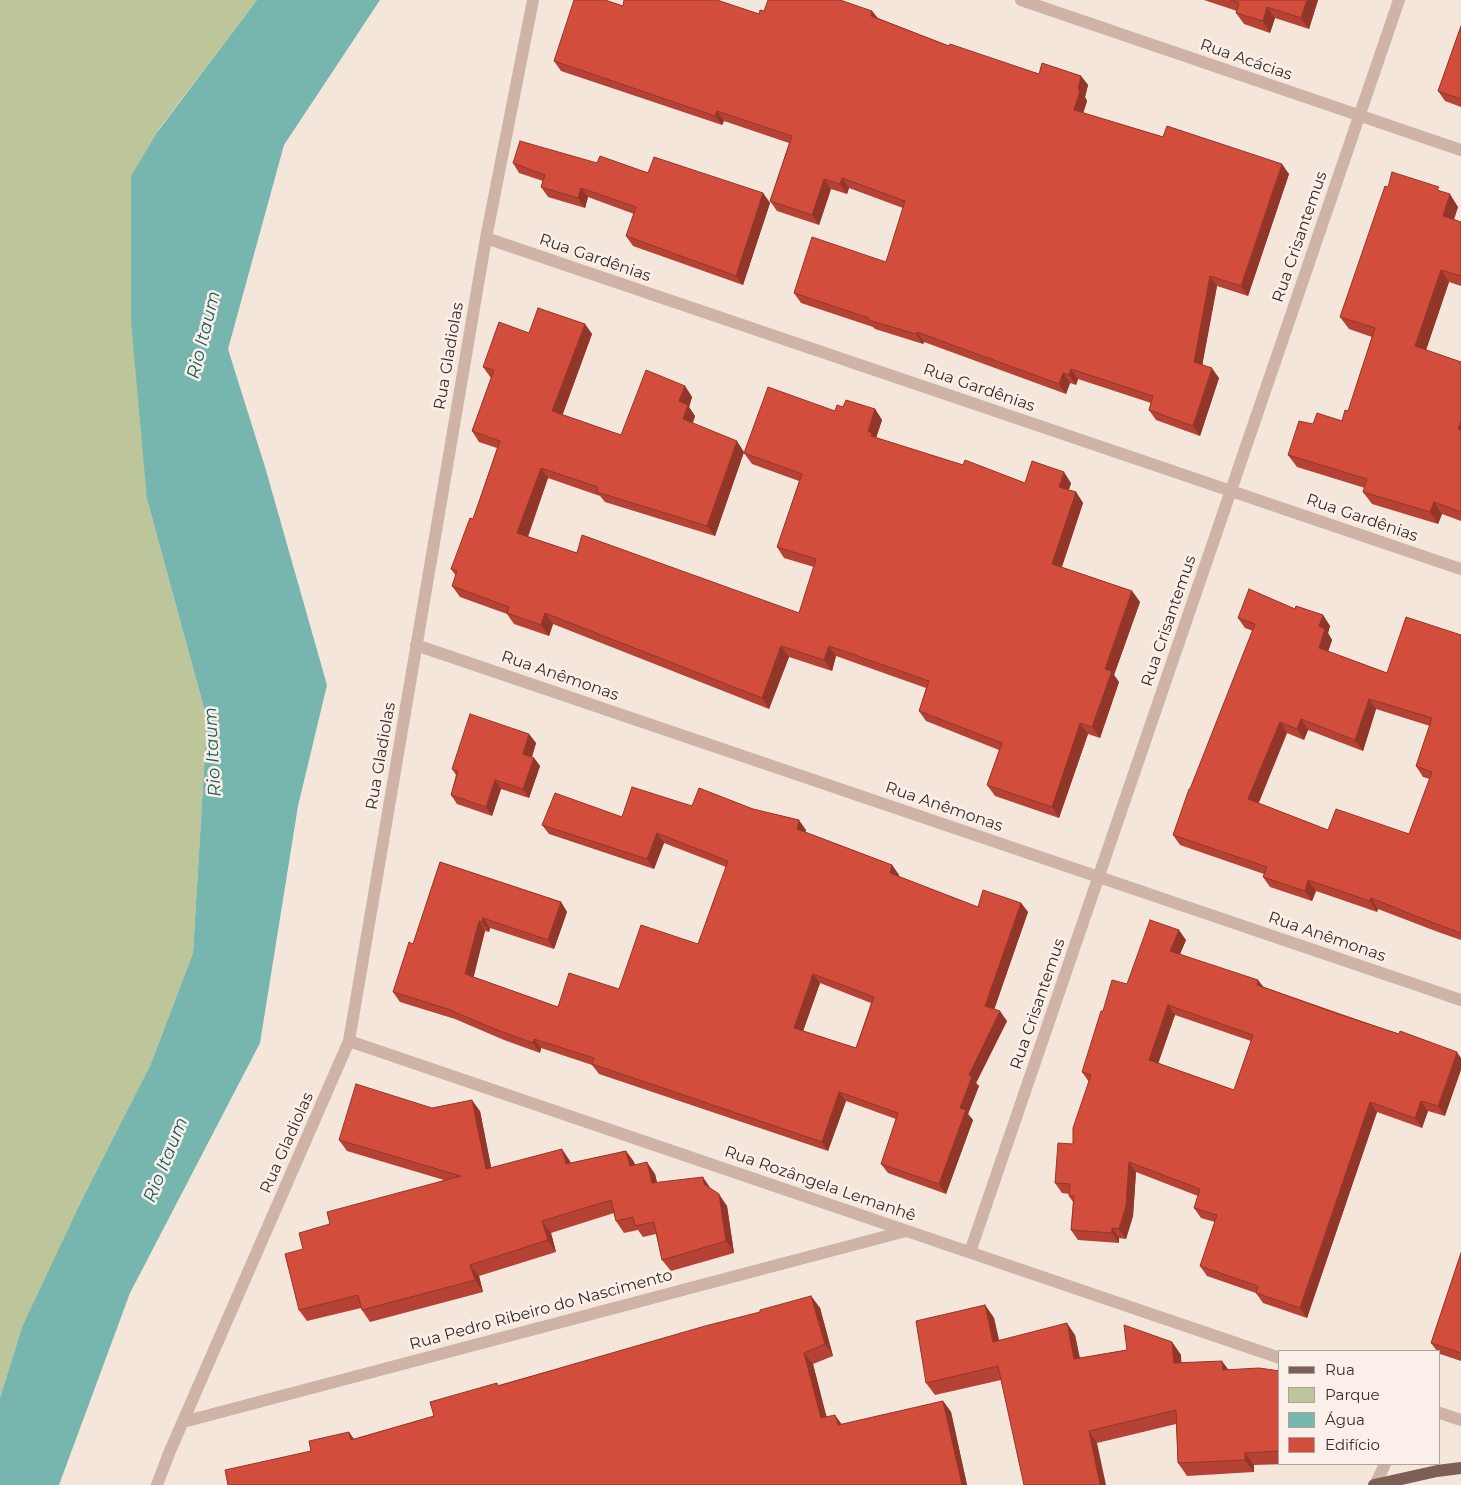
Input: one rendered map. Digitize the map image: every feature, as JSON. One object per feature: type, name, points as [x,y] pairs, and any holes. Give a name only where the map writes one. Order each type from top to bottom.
[{"type":"main road","points":[[1374,1485],[1437,1471],[1461,1468]]},
{"type":"street","name":"Rua Gladiolas","points":[[157,1485],[349,1041],[486,238],[533,0]]},
{"type":"street","name":"Rua Acácias","points":[[1021,0],[1461,150]]},
{"type":"street","name":"Rua Crisantemus","points":[[970,1252],[1399,0]]},
{"type":"street","name":"Rua Gardênias","points":[[486,238],[1461,569]]},
{"type":"street","name":"Rua Anêmonas","points":[[416,645],[1461,1000]]},
{"type":"street","name":"Rua Rozângela Lemanhê","points":[[349,1041],[1278,1357]]},
{"type":"street","name":"Rua Pedro Ribeiro do Nascimento","points":[[183,1422],[906,1231]]},
{"type":"street","points":[[1441,1413],[1461,1420]]},
{"type":"street","points":[[1374,1485],[1384,1465]]},
{"type":"green space","points":[[0,0],[257,0],[158,130],[147,499],[207,719],[193,953],[150,1066],[22,1327],[0,1398]]},
{"type":"water","name":"Rio Itaum","points":[[257,0],[380,0],[284,145],[228,349],[265,467],[327,685],[298,806],[260,1043],[130,1293],[59,1485],[0,1485],[0,1398],[22,1327],[82,1200],[150,1066],[193,953],[207,719],[147,499],[131,321],[131,176],[158,131]]},
{"type":"building","points":[[574,0],[605,0],[623,6],[624,0],[717,0],[759,14],[760,10],[764,11],[768,0],[840,0],[872,11],[871,16],[949,46],[950,44],[1039,74],[1042,63],[1081,76],[1078,89],[1080,91],[1074,110],[1163,137],[1167,126],[1282,164],[1241,286],[1210,276],[1194,362],[1212,368],[1193,426],[1149,410],[1153,396],[1071,369],[1069,375],[1063,373],[1059,384],[917,332],[916,334],[868,320],[869,318],[794,293],[812,237],[886,262],[905,201],[842,178],[840,184],[824,179],[812,215],[770,201],[792,136],[717,111],[715,116],[554,61]]},
{"type":"building","points":[[1231,0],[1307,0],[1301,18],[1267,7],[1263,21],[1236,13],[1239,3]]},
{"type":"building","points":[[1461,26],[1461,99],[1438,91]]},
{"type":"building","points":[[520,141],[597,163],[600,156],[648,173],[654,157],[763,193],[736,276],[626,236],[636,207],[581,188],[578,198],[541,187],[545,175],[513,163]]},
{"type":"building","points":[[1392,172],[1439,187],[1437,190],[1450,194],[1443,216],[1461,222],[1461,276],[1441,270],[1415,346],[1461,362],[1461,421],[1458,429],[1461,430],[1461,512],[1434,502],[1430,512],[1363,492],[1367,479],[1288,455],[1299,421],[1313,424],[1317,413],[1342,421],[1345,410],[1348,411],[1375,328],[1340,317],[1385,186],[1388,187]]},
{"type":"building","points":[[538,308],[585,324],[552,411],[621,435],[646,370],[685,386],[679,401],[688,405],[683,419],[737,441],[707,526],[597,492],[598,487],[541,468],[517,533],[577,553],[582,535],[799,613],[816,559],[777,547],[802,474],[744,453],[768,387],[835,411],[837,405],[843,407],[846,400],[875,409],[868,431],[872,433],[871,436],[963,465],[965,460],[1025,483],[1032,461],[1064,472],[1059,487],[1076,492],[1052,564],[1132,591],[1105,669],[1112,671],[1092,727],[1080,723],[1052,807],[987,785],[1002,743],[919,711],[929,681],[829,646],[824,660],[781,646],[762,698],[545,613],[541,625],[507,613],[509,607],[452,586],[457,571],[451,569],[470,518],[473,519],[500,441],[472,431],[494,370],[483,367],[499,322],[529,333]]},
{"type":"building","points":[[1249,589],[1295,609],[1296,606],[1323,615],[1319,626],[1325,629],[1319,648],[1387,673],[1406,617],[1461,635],[1461,933],[1371,898],[1370,901],[1308,880],[1305,891],[1263,877],[1267,867],[1173,835],[1189,789],[1255,624],[1238,618]],"holes":[[[1369,699],[1432,718],[1416,766],[1432,772],[1409,834],[1336,809],[1328,830],[1248,799],[1280,722],[1297,729],[1301,719],[1355,740]]]},
{"type":"building","points":[[470,714],[529,734],[523,754],[534,758],[523,789],[495,780],[486,807],[451,795],[458,771],[452,769]]},
{"type":"building","points":[[632,787],[692,806],[699,788],[753,809],[799,820],[797,829],[892,865],[890,873],[978,907],[983,890],[1021,903],[985,1006],[1000,1011],[969,1075],[972,1077],[960,1108],[966,1110],[939,1184],[881,1164],[898,1113],[839,1092],[822,1142],[592,1064],[594,1058],[534,1039],[533,1043],[448,1009],[393,992],[409,942],[413,944],[440,862],[561,902],[548,940],[483,918],[482,922],[479,921],[465,974],[558,1007],[569,973],[619,989],[641,925],[698,944],[728,861],[657,833],[647,859],[542,825],[555,793],[622,817]],"holes":[[[813,974],[874,997],[856,1048],[794,1028]]]},
{"type":"building","points":[[1150,920],[1179,930],[1170,951],[1258,980],[1257,985],[1338,1014],[1399,1034],[1400,1031],[1457,1052],[1438,1106],[1421,1101],[1415,1118],[1370,1102],[1300,1308],[1256,1293],[1258,1286],[1200,1266],[1217,1215],[1194,1208],[1200,1189],[1129,1162],[1126,1206],[1119,1229],[1112,1228],[1112,1233],[1071,1230],[1074,1196],[1069,1196],[1070,1184],[1055,1183],[1058,1143],[1073,1144],[1073,1128],[1091,1075],[1082,1072],[1112,980],[1127,984]],"holes":[[[1168,1005],[1253,1035],[1234,1090],[1149,1060]]]},
{"type":"building","points":[[356,1084],[432,1108],[472,1100],[486,1169],[562,1149],[566,1164],[626,1151],[630,1166],[647,1162],[652,1183],[703,1177],[704,1184],[719,1194],[726,1241],[662,1260],[654,1222],[635,1226],[633,1217],[616,1221],[611,1200],[542,1221],[548,1240],[470,1265],[475,1280],[362,1310],[358,1295],[299,1310],[285,1254],[303,1249],[299,1233],[330,1224],[327,1212],[461,1176],[339,1140]]},
{"type":"building","points":[[1461,1253],[1461,1353],[1431,1343]]},
{"type":"building","points":[[811,1296],[825,1344],[804,1353],[821,1418],[835,1415],[838,1425],[943,1401],[962,1485],[228,1485],[225,1470],[311,1451],[309,1441],[349,1432],[351,1440],[434,1416],[430,1402],[497,1383],[498,1386]]},
{"type":"building","points":[[985,1305],[993,1342],[1067,1323],[1074,1359],[1127,1350],[1124,1325],[1172,1342],[1174,1363],[1222,1361],[1223,1370],[1259,1368],[1278,1371],[1278,1451],[1245,1453],[1245,1460],[1178,1463],[1176,1410],[1089,1431],[1100,1485],[1024,1485],[998,1366],[926,1383],[916,1321]]}]
